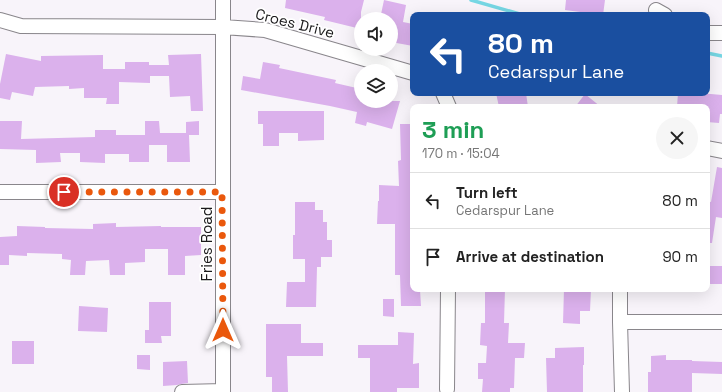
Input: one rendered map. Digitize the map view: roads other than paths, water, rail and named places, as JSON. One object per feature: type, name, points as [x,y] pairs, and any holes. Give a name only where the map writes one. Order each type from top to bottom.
[{"type":"street","name":"Fries Road","points":[[223,0],[223,391]]},
{"type":"street","name":"Croes Drive","points":[[0,20],[21,26],[223,27],[265,30],[410,72]]},
{"type":"street","points":[[710,33],[722,33]]},
{"type":"street","points":[[710,149],[722,151]]},
{"type":"street","points":[[0,192],[222,192]]},
{"type":"street","points":[[447,389],[448,292]]},
{"type":"street","points":[[620,292],[622,392]]},
{"type":"street","points":[[620,322],[722,322]]},
{"type":"street","points":[[182,392],[223,391]]},
{"type":"waterway","points":[[471,0],[513,12]]},
{"type":"waterway","points":[[710,54],[722,56]]}]
